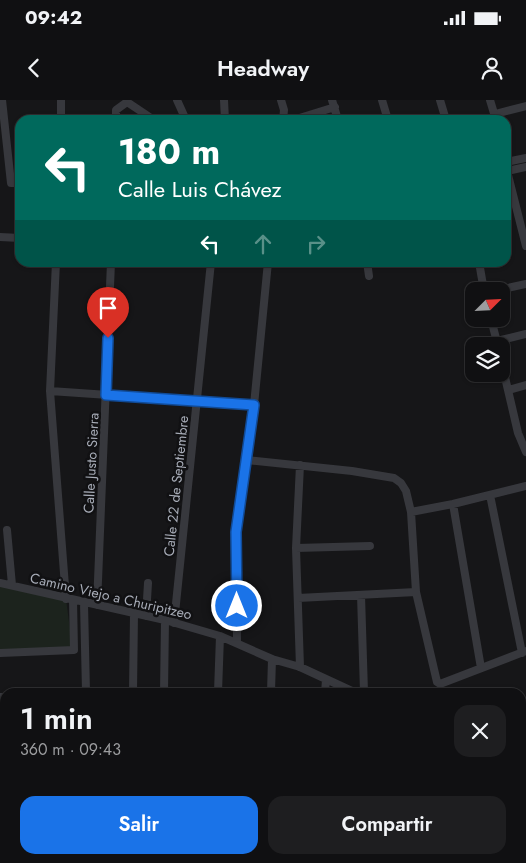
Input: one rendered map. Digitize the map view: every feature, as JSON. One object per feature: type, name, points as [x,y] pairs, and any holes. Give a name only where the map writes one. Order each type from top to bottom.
[{"type":"street","points":[[2,100],[10,183],[15,183]]},
{"type":"street","points":[[60,115],[61,100]]},
{"type":"street","points":[[177,100],[184,115]]},
{"type":"street","points":[[224,100],[225,115]]},
{"type":"street","points":[[281,100],[284,115]]},
{"type":"street","points":[[382,100],[386,115]]},
{"type":"street","points":[[440,100],[444,115]]},
{"type":"street","points":[[490,100],[495,115]]},
{"type":"street","points":[[116,115],[116,110],[127,101],[147,115]]},
{"type":"street","points":[[306,115],[333,104]]},
{"type":"street","points":[[501,115],[526,106]]},
{"type":"street","points":[[511,161],[526,158]]},
{"type":"street","points":[[511,169],[526,167]]},
{"type":"street","points":[[511,182],[523,220],[526,246]]},
{"type":"street","points":[[0,237],[15,238]]},
{"type":"street","points":[[0,653],[74,650],[50,391],[56,267]]},
{"type":"street","name":"Calle Justo Sierra","points":[[97,605],[111,267]]},
{"type":"street","name":"Calle 22 de Septiembre","points":[[174,623],[210,267]]},
{"type":"street","points":[[237,643],[236,532],[254,405],[268,267]]},
{"type":"street","points":[[368,267],[369,276]]},
{"type":"street","points":[[480,267],[482,282]]},
{"type":"street","points":[[510,288],[526,284]]},
{"type":"street","points":[[510,340],[526,334]]},
{"type":"street","points":[[506,382],[526,452]]},
{"type":"street","points":[[508,390],[526,386]]},
{"type":"street","points":[[50,391],[254,405]]},
{"type":"street","points":[[246,460],[352,471],[394,478],[401,483],[406,491],[411,512],[416,592],[437,682],[440,684],[524,652],[490,495]]},
{"type":"street","points":[[300,465],[296,548],[300,667]]},
{"type":"street","points":[[411,512],[526,486]]},
{"type":"street","points":[[453,504],[481,668]]},
{"type":"street","points":[[7,530],[12,585]]},
{"type":"street","points":[[296,548],[370,546]]},
{"type":"street","name":"Camino Viejo a Churipitzeo","points":[[0,583],[165,620],[220,636],[272,659],[300,667],[345,688]]},
{"type":"street","points":[[146,616],[148,583]]},
{"type":"street","points":[[298,598],[416,592]]},
{"type":"street","points":[[361,595],[364,688]]},
{"type":"street","points":[[84,603],[85,688]]},
{"type":"street","points":[[133,688],[134,614]]},
{"type":"street","points":[[164,688],[165,620]]},
{"type":"street","points":[[218,688],[220,636]]},
{"type":"street","points":[[271,688],[272,659]]},
{"type":"street","points":[[325,688],[326,680]]},
{"type":"shaded area","points":[[0,584],[66,599],[73,652],[0,654]]},
{"type":"route","points":[[108,338],[106,395],[254,405],[236,532],[237,606]]}]
